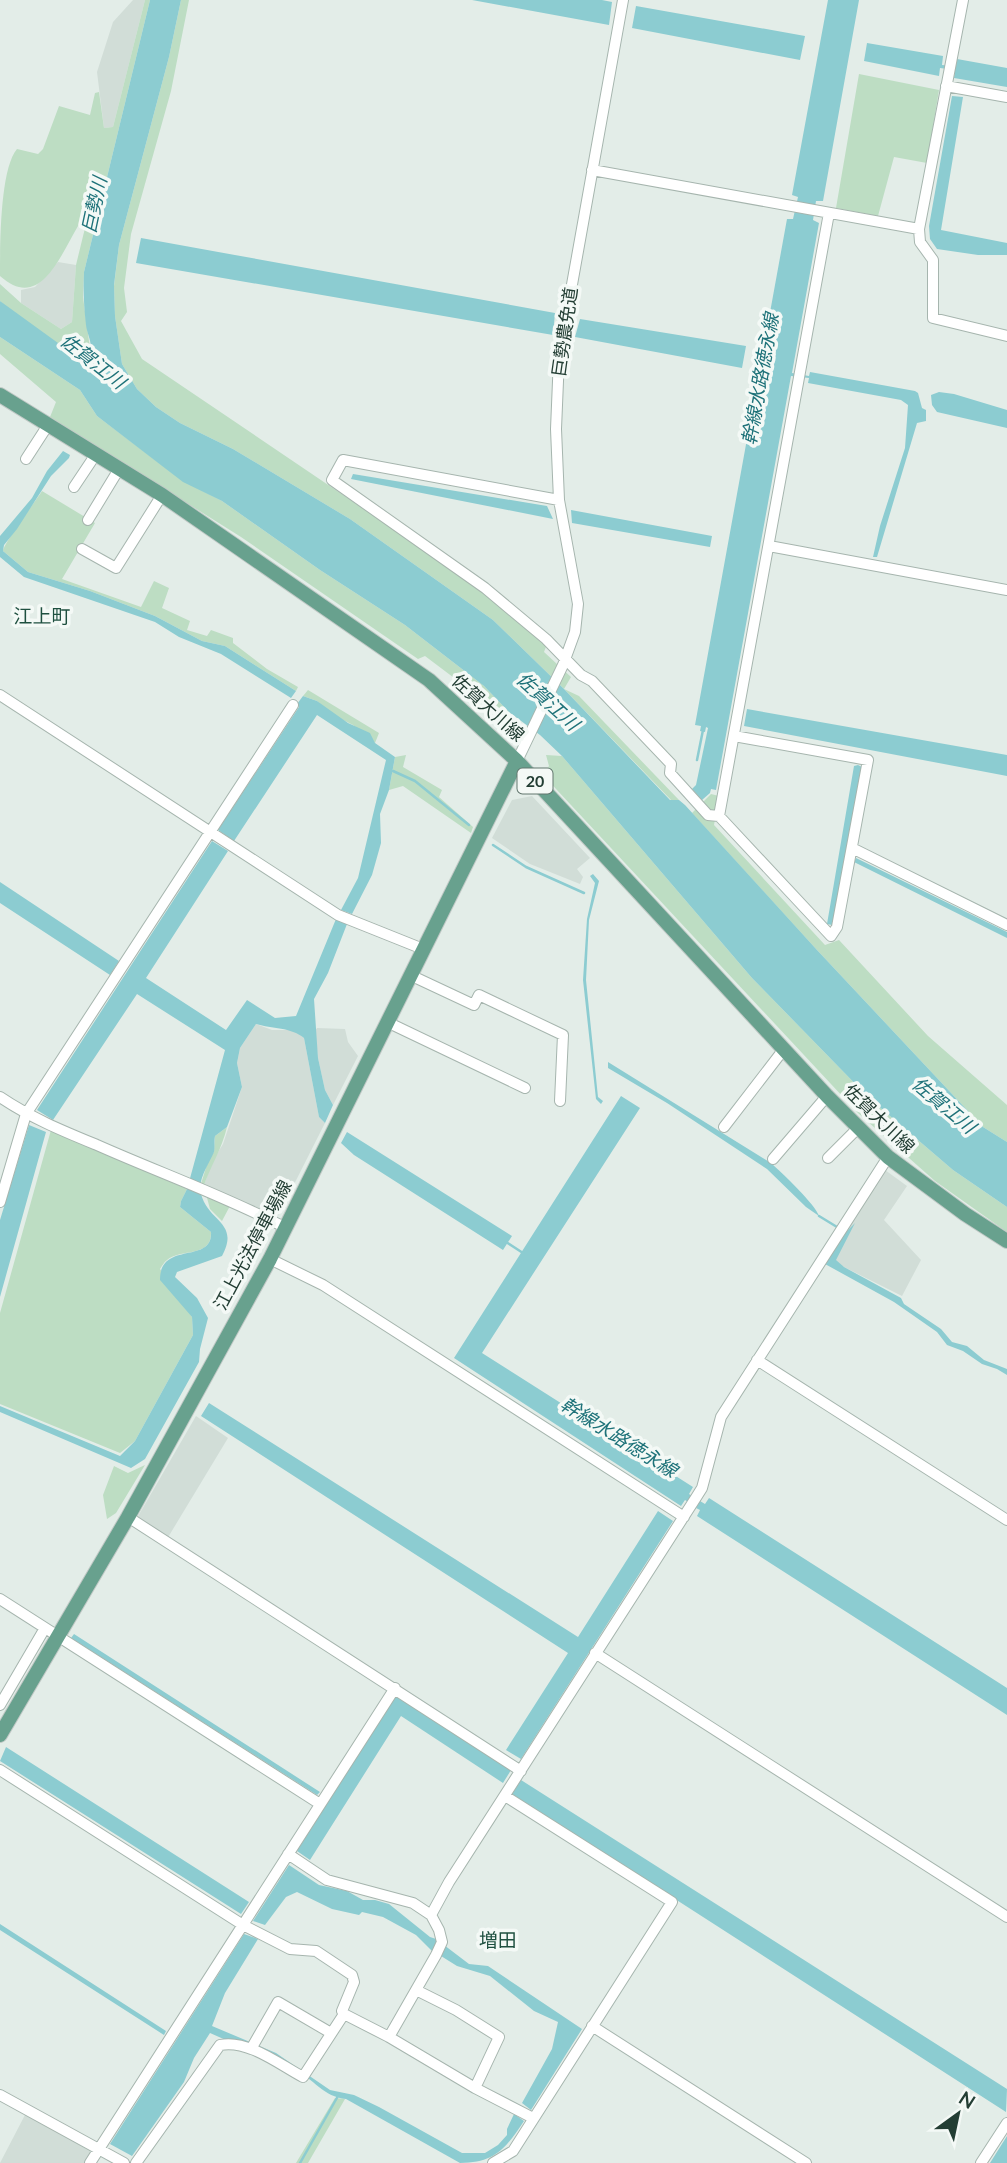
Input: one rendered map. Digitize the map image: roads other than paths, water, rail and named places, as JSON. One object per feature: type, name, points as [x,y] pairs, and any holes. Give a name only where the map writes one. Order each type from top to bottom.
[{"type":"main road","name":"佐賀大川線","points":[[0,395],[162,495],[429,680],[517,761],[858,1128],[888,1157],[965,1214],[1007,1241]]},
{"type":"main road","name":"江上光法停車場線","points":[[0,1735],[51,1632],[128,1517],[270,1259],[517,761]]},
{"type":"street","name":"巨勢農免道","points":[[517,761],[564,662],[575,632],[578,604],[559,500],[556,429],[559,357],[623,0]]},
{"type":"street","points":[[963,0],[919,229],[919,242],[933,260],[933,318],[1007,336]]},
{"type":"street","points":[[946,86],[1007,97]]},
{"type":"street","points":[[592,170],[919,229]]},
{"type":"street","points":[[719,816],[801,376],[823,212]]},
{"type":"street","points":[[26,458],[48,425]]},
{"type":"street","points":[[74,487],[96,454]]},
{"type":"street","points":[[559,500],[343,460],[332,480],[485,589],[546,639],[564,662],[592,681],[671,764],[670,773],[708,815],[719,816],[831,936],[837,928],[868,760],[734,736]]},
{"type":"street","points":[[88,520],[119,468]]},
{"type":"street","points":[[82,549],[116,568],[162,495]]},
{"type":"street","points":[[769,546],[1007,590]]},
{"type":"street","points":[[0,695],[338,915],[423,949]]},
{"type":"street","points":[[0,1202],[26,1114],[293,705]]},
{"type":"street","points":[[852,848],[1007,925]]},
{"type":"street","points":[[410,975],[474,1005],[479,995],[563,1035],[560,1101]]},
{"type":"street","points":[[387,1022],[525,1088]]},
{"type":"street","points":[[724,1127],[784,1049]]},
{"type":"street","points":[[773,1159],[827,1096]]},
{"type":"street","points":[[0,1097],[41,1121],[241,1205],[286,1228]]},
{"type":"street","points":[[828,1158],[858,1128]]},
{"type":"street","points":[[431,1915],[449,1882],[702,1488],[721,1417],[888,1157]]},
{"type":"street","points":[[270,1259],[323,1285],[684,1517]]},
{"type":"street","points":[[757,1360],[1007,1520]]},
{"type":"street","points":[[128,1517],[521,1771]]},
{"type":"street","points":[[0,1599],[320,1804]]},
{"type":"street","points":[[0,1705],[51,1632]]},
{"type":"street","points":[[595,1653],[1007,1917]]},
{"type":"street","points":[[90,2163],[243,1925],[296,1860],[320,1804],[395,1688]]},
{"type":"street","points":[[0,1770],[243,1925],[290,1949],[316,1951],[352,1975],[354,1982],[342,2011],[344,2014],[306,2074],[253,2044],[220,2045],[136,2163]]},
{"type":"street","points":[[493,2163],[513,2151],[672,1902],[505,1796]]},
{"type":"street","points":[[296,1860],[327,1880],[413,1903],[431,1915],[439,1930],[442,1942],[436,1955],[389,2037]]},
{"type":"street","points":[[416,1990],[456,2010],[499,2037],[475,2088]]},
{"type":"street","points":[[253,2044],[278,2002],[331,2033]]},
{"type":"street","points":[[344,2014],[533,2118]]},
{"type":"street","points":[[592,2026],[806,2163]]},
{"type":"street","points":[[0,2095],[117,2159]]},
{"type":"street","points":[[981,2163],[1007,2123]]},
{"type":"water","name":"佐賀江川","points":[[150,0],[181,0],[169,57],[119,245],[114,285],[115,316],[122,364],[137,389],[156,407],[180,423],[233,449],[350,519],[493,620],[564,689],[670,800],[679,800],[685,805],[983,1127],[1007,1142],[1007,1207],[953,1170],[869,1098],[752,978],[562,756],[540,735],[509,712],[484,686],[405,625],[320,570],[222,501],[183,482],[97,416],[80,390],[0,337],[0,301],[58,343],[84,355],[90,353],[84,272]]},
{"type":"water","points":[[472,0],[602,0],[612,2],[609,25]]},
{"type":"water","points":[[828,0],[859,0],[823,201],[816,201],[813,220],[819,223],[792,373],[809,376],[810,372],[915,391],[922,408],[926,410],[926,421],[917,423],[877,557],[873,557],[905,448],[908,405],[901,400],[808,383],[809,378],[791,376],[716,790],[711,789],[702,800],[692,789],[696,785],[708,728],[706,727],[705,732],[700,731],[701,726],[695,725],[787,219],[793,219],[798,197],[792,195]]},
{"type":"water","points":[[636,6],[805,36],[800,60],[632,28]]},
{"type":"water","points":[[867,43],[943,56],[942,65],[956,66],[957,59],[1007,68],[1007,87],[954,78],[955,70],[940,68],[939,76],[864,61]]},
{"type":"water","points":[[952,96],[963,97],[941,230],[1007,243],[1007,255],[978,255],[937,249],[930,239],[929,226]]},
{"type":"water","points":[[141,238],[555,313],[553,335],[136,263]]},
{"type":"water","points":[[580,319],[746,346],[742,368],[575,337]]},
{"type":"water","points":[[939,392],[1007,410],[1007,428],[937,412],[932,405],[931,395]]},
{"type":"water","points":[[63,451],[70,455],[69,458],[51,476],[4,545],[3,551],[28,572],[90,591],[155,616],[202,641],[225,646],[296,691],[291,698],[221,654],[179,637],[155,622],[24,577],[0,557],[0,536],[32,498],[47,471]]},
{"type":"water","points":[[353,474],[547,506],[553,519],[351,479]]},
{"type":"water","points":[[571,510],[712,536],[710,547],[572,523]]},
{"type":"water","points":[[303,696],[317,701],[348,723],[370,733],[375,743],[395,757],[389,790],[380,814],[381,843],[372,875],[352,914],[341,910],[358,878],[386,760],[317,715],[234,841],[218,830],[299,707],[297,704]]},
{"type":"water","points":[[747,709],[1007,755],[1007,776],[744,726]]},
{"type":"water","points":[[854,766],[862,767],[832,925],[827,924]]},
{"type":"water","points":[[212,841],[228,851],[146,978],[226,1030],[247,1000],[275,1018],[296,1016],[336,919],[347,924],[328,973],[314,999],[318,1058],[325,1090],[333,1105],[325,1123],[319,1117],[304,1038],[287,1030],[256,1024],[240,1048],[237,1063],[242,1087],[227,1127],[215,1136],[214,1152],[204,1172],[200,1189],[205,1204],[225,1229],[227,1245],[222,1256],[177,1272],[175,1277],[197,1298],[208,1318],[199,1362],[145,1459],[131,1468],[0,1412],[0,1406],[120,1456],[135,1441],[193,1335],[192,1317],[160,1280],[162,1268],[168,1260],[204,1248],[209,1242],[211,1232],[180,1207],[187,1189],[191,1189],[189,1182],[225,1050],[137,994],[53,1120],[37,1110]]},
{"type":"water","points":[[856,858],[1007,932],[1007,938],[854,862]]},
{"type":"water","points":[[593,874],[599,881],[589,920],[586,980],[598,1097],[603,1101],[601,1104],[596,1099],[583,980],[587,919],[595,883],[590,876]]},
{"type":"water","points":[[0,882],[119,961],[110,975],[0,903]]},
{"type":"water","points":[[608,1062],[771,1163],[805,1197],[819,1216],[767,1169],[608,1068]]},
{"type":"water","points":[[621,1096],[640,1108],[482,1353],[693,1487],[689,1494],[692,1496],[681,1506],[454,1358]]},
{"type":"water","points":[[29,1125],[46,1132],[0,1297],[0,1220]]},
{"type":"water","points":[[347,1132],[512,1236],[503,1250],[354,1155],[341,1143]]},
{"type":"water","points":[[855,1223],[836,1260],[901,1298],[904,1304],[941,1329],[952,1342],[967,1346],[984,1360],[1007,1369],[1007,1375],[947,1345],[937,1332],[894,1302],[825,1264]]},
{"type":"water","points":[[209,1403],[578,1637],[658,1511],[673,1521],[521,1759],[506,1750],[568,1653],[201,1416]]},
{"type":"water","points":[[709,1498],[1007,1688],[1007,1715],[697,1516],[700,1510],[696,1508],[700,1501],[705,1504]]},
{"type":"water","points":[[74,1634],[320,1792],[317,1795],[71,1638]]},
{"type":"water","points":[[396,1693],[511,1770],[503,1783],[401,1716],[310,1860],[297,1851]]},
{"type":"water","points":[[6,1747],[249,1902],[241,1914],[0,1761]]},
{"type":"water","points":[[521,1780],[1007,2089],[1006,2112],[512,1794]]},
{"type":"water","points":[[289,1865],[319,1885],[347,1891],[363,1900],[389,1904],[436,1939],[436,1946],[432,1951],[416,1935],[383,1917],[332,1909],[297,1892],[286,1897],[265,1925],[253,1921]]},
{"type":"water","points":[[0,1924],[166,2031],[164,2035],[0,1930]]},
{"type":"water","points":[[244,1934],[258,1939],[225,1993],[212,2026],[276,2053],[330,2090],[354,2095],[462,2153],[485,2153],[498,2145],[507,2135],[514,2114],[524,2121],[505,2146],[491,2157],[460,2163],[346,2099],[331,2095],[295,2069],[210,2033],[194,2058],[184,2082],[132,2156],[110,2144]]},
{"type":"water","points":[[444,1945],[469,1964],[488,1966],[582,2029],[531,2110],[522,2103],[552,2049],[558,2022],[534,2011],[490,1976],[457,1966],[441,1956]]},
{"type":"water","points":[[1007,2136],[1007,2163],[990,2163]]},
{"type":"waterway","name":"幹線水路徳永線","points":[[697,760],[703,730]]},
{"type":"waterway","points":[[393,771],[415,781],[469,825]]},
{"type":"waterway","points":[[493,845],[526,867],[584,893]]},
{"type":"waterway","points":[[819,1216],[837,1227]]},
{"type":"waterway","points":[[506,1242],[523,1253]]},
{"type":"waterway","points":[[300,2163],[338,2096]]},
{"type":"district","name":"江上町","points":[[42,616]]},
{"type":"district","name":"増田","points":[[498,1940]]},
{"type":"water label","name":"巨勢川","points":[[94,205]]}]
